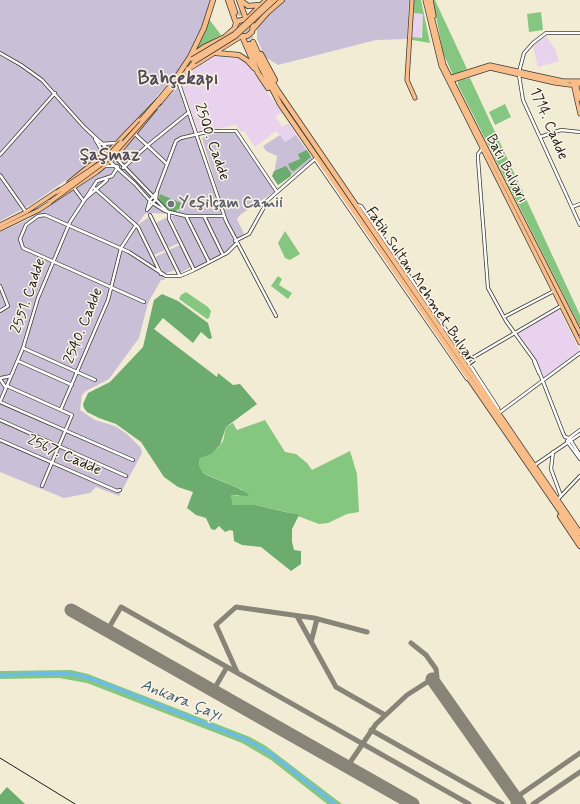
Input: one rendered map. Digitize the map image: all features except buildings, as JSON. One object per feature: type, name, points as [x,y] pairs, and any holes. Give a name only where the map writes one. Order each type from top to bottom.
[{"type":"highway","points":[[177,79],[192,59],[213,0]]},
{"type":"highway","points":[[228,0],[251,23],[253,29],[250,43],[258,73]]},
{"type":"highway","points":[[231,0],[237,10]]},
{"type":"highway","points":[[250,43],[242,36],[237,34],[235,26],[238,0],[248,6],[261,5]]},
{"type":"highway","points":[[192,59],[228,34],[240,19],[246,19],[266,0]]},
{"type":"highway","points":[[188,69],[242,36],[250,34],[268,12],[282,0]]},
{"type":"highway","points":[[228,34],[233,37],[234,42]]},
{"type":"highway","name":"Fatih Sultan Mehmet Bulvarı","points":[[250,43],[276,92],[316,158],[474,387],[580,533]]},
{"type":"highway","points":[[214,53],[231,54],[243,57],[258,73],[269,90],[276,92]]},
{"type":"highway","name":"Fatih Sultan Mehmet Bulvarı","points":[[276,92],[464,360],[534,466],[540,479],[580,540]]},
{"type":"highway","points":[[540,479],[560,497],[580,528]]},
{"type":"highway","points":[[540,479],[543,491],[580,546]]},
{"type":"main road","points":[[0,230],[34,213],[111,157],[177,79],[188,69],[192,59],[229,42],[270,0]]},
{"type":"main road","points":[[243,28],[275,0]]},
{"type":"main road","points":[[412,0],[407,80],[415,98]]},
{"type":"main road","points":[[424,0],[432,43],[436,48]]},
{"type":"main road","name":"Batı Bulvarı","points":[[424,0],[444,65],[580,333]]},
{"type":"main road","points":[[430,0],[441,48],[440,53]]},
{"type":"main road","name":"Batı Bulvarı","points":[[430,0],[436,48],[440,66],[580,343]]},
{"type":"main road","points":[[452,79],[490,68],[576,83]]},
{"type":"main road","points":[[576,83],[580,99]]},
{"type":"main road","points":[[576,83],[580,114]]},
{"type":"main road","points":[[50,202],[74,188],[115,157],[135,134],[159,101]]},
{"type":"main road","points":[[57,192],[109,151],[154,102],[159,101]]},
{"type":"main road","points":[[0,225],[26,212],[75,181],[108,156],[159,101]]},
{"type":"main road","points":[[116,143],[118,148],[121,150]]},
{"type":"main road","points":[[97,161],[101,161],[103,166]]},
{"type":"street","points":[[519,73],[522,58],[526,51],[546,33],[580,33]]},
{"type":"street","points":[[0,53],[28,69],[55,93],[91,134],[115,157],[123,168],[169,213],[169,219],[194,270]]},
{"type":"street","name":"1714. Cadde","points":[[519,73],[522,96],[580,225]]},
{"type":"street","name":"2500. Cadde","points":[[177,79],[224,216],[236,242],[276,316]]},
{"type":"street","points":[[0,155],[55,93]]},
{"type":"street","points":[[123,168],[147,146],[189,112]]},
{"type":"street","points":[[157,191],[152,196],[147,210],[156,199],[157,191],[176,141],[181,138],[197,134],[224,130],[236,131],[277,192]]},
{"type":"street","points":[[540,137],[561,130],[580,132]]},
{"type":"street","points":[[91,134],[104,155],[153,203],[169,213],[186,216],[224,216]]},
{"type":"street","points":[[135,134],[167,164]]},
{"type":"street","points":[[101,144],[116,143]]},
{"type":"street","points":[[482,149],[478,154],[478,159],[488,288],[514,333],[534,361],[565,437],[580,459]]},
{"type":"street","points":[[120,164],[121,150]]},
{"type":"street","points":[[144,302],[21,246],[20,237],[29,222],[44,214],[120,248],[137,257],[162,275],[180,276],[223,255],[236,242],[249,234],[266,202],[316,158]]},
{"type":"street","points":[[103,166],[117,167]]},
{"type":"street","name":"2551. Cadde","points":[[0,402],[23,348],[38,298],[69,225],[83,200],[93,187],[102,178],[112,176],[117,167]]},
{"type":"street","points":[[97,172],[102,178]]},
{"type":"street","points":[[0,175],[26,212]]},
{"type":"street","points":[[74,188],[83,200],[97,190],[107,180]]},
{"type":"street","points":[[93,187],[136,225],[162,275]]},
{"type":"street","points":[[572,207],[580,204]]},
{"type":"street","points":[[356,205],[361,206],[366,213],[457,347],[464,360]]},
{"type":"street","points":[[150,215],[180,276]]},
{"type":"street","points":[[186,216],[209,262]]},
{"type":"street","points":[[204,216],[223,255]]},
{"type":"street","points":[[120,248],[136,225]]},
{"type":"street","name":"2540. Cadde","points":[[61,409],[108,300],[120,248]]},
{"type":"street","points":[[0,286],[8,306],[0,311]]},
{"type":"street","points":[[504,317],[554,291]]},
{"type":"street","points":[[464,360],[561,306]]},
{"type":"street","points":[[457,347],[464,360]]},
{"type":"street","points":[[23,348],[95,380]]},
{"type":"street","points":[[499,413],[580,353]]},
{"type":"street","points":[[18,361],[72,384]]},
{"type":"street","points":[[0,378],[12,376]]},
{"type":"street","points":[[0,378],[7,386],[72,415],[42,486]]},
{"type":"street","points":[[0,402],[133,460]]},
{"type":"street","points":[[0,420],[126,476]]},
{"type":"street","points":[[568,441],[580,430]]},
{"type":"street","points":[[534,466],[553,451],[580,434]]},
{"type":"street","name":"2567. Cadde","points":[[0,440],[118,491],[120,490]]},
{"type":"street","points":[[568,441],[580,455]]},
{"type":"street","points":[[553,451],[551,469],[560,497],[580,476]]},
{"type":"shaded area","name":"Şaşmaz","points":[[0,0],[211,0],[206,19],[192,48],[173,78],[119,139],[93,161],[32,204],[0,221]]},
{"type":"shaded area","points":[[283,0],[409,0],[407,39],[376,40],[278,65],[265,57],[257,39],[257,28],[265,17]]},
{"type":"shaded area","points":[[413,13],[423,14],[421,38],[412,37]]},
{"type":"shaded area","points":[[546,36],[555,49],[559,61],[538,67],[533,46]]},
{"type":"shaded area","points":[[217,56],[239,58],[246,62],[282,113],[275,116],[282,127],[289,123],[296,135],[285,142],[276,131],[255,147],[244,131],[241,132],[236,125],[200,132],[197,128],[182,84],[196,66],[209,57]]},
{"type":"shaded area","points":[[179,85],[221,214],[206,215],[149,213],[145,214],[137,225],[165,280],[161,280],[148,303],[139,338],[109,379],[86,391],[82,395],[80,410],[95,420],[115,426],[127,434],[141,448],[142,453],[119,496],[96,487],[90,493],[64,498],[0,472],[0,232],[29,219],[79,184],[120,152]]},
{"type":"shaded area","points":[[230,131],[236,133],[275,191],[240,215],[237,219],[244,234],[235,239],[225,214],[202,138],[206,135]]},
{"type":"shaded area","points":[[280,135],[285,142],[296,135],[313,159],[278,185],[272,176],[274,174],[277,156],[266,151],[263,146]]},
{"type":"shaded area","points":[[171,216],[222,217],[234,242],[233,245],[225,253],[194,268]]},
{"type":"shaded area","points":[[149,217],[165,250],[154,255],[139,224]]},
{"type":"shaded area","points":[[167,217],[179,243],[168,248],[156,223]]},
{"type":"shaded area","points":[[180,245],[191,267],[180,273],[169,250]]},
{"type":"shaded area","points":[[166,252],[175,270],[164,274],[155,257]]},
{"type":"shaded area","points":[[559,309],[580,351],[544,378],[532,353],[517,332]]},
{"type":"green space","points":[[414,0],[421,0],[430,43],[412,40],[412,37],[422,38],[423,14],[414,13]]},
{"type":"green space","points":[[433,0],[435,0],[467,69],[453,75],[443,53]]},
{"type":"green space","points":[[541,12],[543,30],[529,32],[527,14]]},
{"type":"green space","points":[[209,19],[221,35],[194,51]]},
{"type":"green space","points":[[470,78],[580,315],[580,327],[458,85],[458,81]]},
{"type":"green space","points":[[505,104],[511,117],[495,125],[489,112]]},
{"type":"green space","points":[[307,150],[311,157],[294,171],[291,170],[288,164],[300,159],[298,154]]},
{"type":"green space","points":[[286,166],[291,173],[291,176],[278,185],[272,176],[274,171]]},
{"type":"green space","points":[[160,194],[181,203],[181,209],[177,209],[176,213],[171,211],[158,200]]},
{"type":"green space","points":[[285,231],[300,254],[290,260],[285,258],[278,243]]},
{"type":"green space","points":[[278,276],[282,279],[279,285],[292,293],[288,299],[271,286]]},
{"type":"green space","points":[[186,292],[208,307],[211,311],[209,318],[207,319],[179,299],[181,295]]},
{"type":"green space","points":[[162,294],[178,301],[208,323],[212,338],[209,339],[201,332],[193,343],[163,318],[154,329],[217,377],[218,373],[233,385],[240,384],[257,404],[226,427],[220,445],[211,454],[200,458],[199,465],[203,473],[247,493],[249,496],[231,495],[233,505],[255,505],[299,515],[292,529],[292,542],[294,550],[301,551],[301,564],[291,571],[261,547],[242,545],[234,541],[233,531],[230,530],[225,532],[219,526],[215,530],[211,529],[206,518],[196,515],[187,508],[193,492],[178,487],[164,477],[141,442],[116,424],[87,412],[84,408],[83,404],[88,393],[110,382],[143,347],[154,300]]},
{"type":"green space","points":[[265,420],[285,452],[296,454],[307,463],[312,470],[350,451],[357,474],[359,512],[347,514],[328,523],[319,524],[287,512],[255,505],[233,505],[231,495],[239,496],[243,490],[203,473],[199,465],[200,458],[218,448],[223,441],[226,427],[233,423],[237,430]]},
{"type":"green space","points":[[71,670],[88,674],[250,737],[266,746],[342,804],[327,804],[271,760],[242,743],[87,683],[59,678],[0,679],[0,671]]},
{"type":"green space","points":[[7,787],[25,804],[0,804],[0,795]]},
{"type":"waterway","name":"Ankara Çayı","points":[[0,675],[61,673],[78,675],[95,680],[247,740],[271,754],[335,804]]},
{"type":"taxiway","points":[[107,631],[121,607],[469,804]]},
{"type":"taxiway","points":[[237,672],[216,625],[236,607],[314,618],[367,632]]},
{"type":"taxiway","points":[[297,616],[336,687],[385,715]]},
{"type":"taxiway","points":[[311,642],[317,619]]},
{"type":"taxiway","points":[[411,643],[426,655],[436,669],[437,677],[433,680]]},
{"type":"taxiway","points":[[213,691],[227,667]]},
{"type":"taxiway","points":[[347,767],[376,724],[407,695],[432,679]]},
{"type":"taxiway","points":[[371,730],[502,804]]},
{"type":"taxiway","points":[[513,804],[517,801],[521,794],[580,753]]},
{"type":"taxiway","points":[[533,804],[580,772]]},
{"type":"runway","points":[[71,610],[413,804]]},
{"type":"runway","points":[[432,679],[520,804]]},
{"type":"tunnel","points":[[239,11],[253,42]]},
{"type":"tunnel","points":[[235,12],[249,44]]},
{"type":"railway","points":[[0,758],[75,804]]},
{"type":"place","name":"Yeşilçam Camii","points":[[171,204]]},
{"type":"district","name":"Bahçekapı","points":[[178,80]]},
{"type":"district","name":"Şaşmaz","points":[[110,156]]}]
